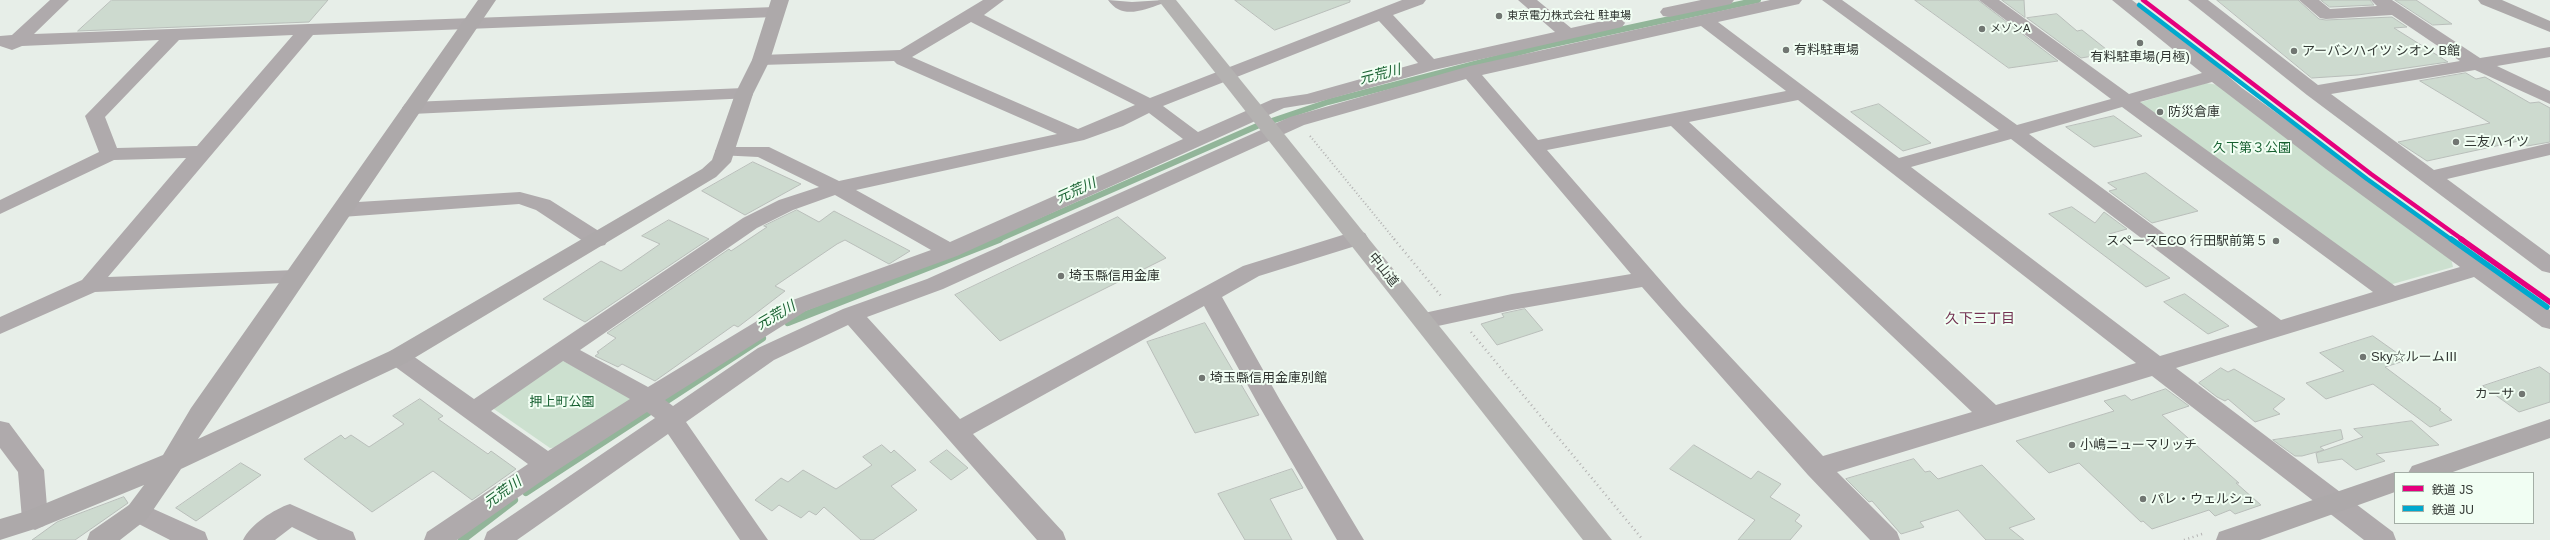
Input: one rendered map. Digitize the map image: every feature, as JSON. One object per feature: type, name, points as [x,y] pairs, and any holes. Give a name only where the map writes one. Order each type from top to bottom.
[{"type":"highway","name":"中山道","points":[[1167,1],[1599,540]]},
{"type":"street","points":[[0,55],[8,41],[60,0]]},
{"type":"street","points":[[100,540],[138,512],[159,484],[200,414],[487,0]]},
{"type":"street","points":[[761,60],[901,55],[911,52],[995,0]]},
{"type":"street","points":[[1117,0],[1130,8],[1167,1]]},
{"type":"street","points":[[472,412],[750,224],[786,205],[837,188],[1077,136],[1151,106],[1174,94],[1227,75],[1417,0]]},
{"type":"street","points":[[1528,0],[1567,33]]},
{"type":"street","points":[[497,540],[659,409],[798,306],[949,251],[1195,139],[1280,103],[1308,99],[1430,65],[1567,33],[1725,0]]},
{"type":"street","points":[[437,540],[547,464],[766,354],[851,314],[935,284],[1082,216],[1321,113],[1470,72],[1598,42],[1793,0]]},
{"type":"street","points":[[1831,0],[2014,132],[2277,329]]},
{"type":"street","points":[[1988,0],[2392,295]]},
{"type":"street","points":[[2121,0],[2215,75],[2333,165],[2550,321]]},
{"type":"street","points":[[2197,0],[2314,91],[2549,265]]},
{"type":"street","points":[[2308,0],[2326,14],[2395,10]]},
{"type":"street","points":[[2380,0],[2475,63],[2550,98]]},
{"type":"street","points":[[2493,1],[2550,27]]},
{"type":"street","points":[[0,530],[35,519],[170,463],[398,357],[709,173],[721,162],[744,94],[761,60],[778,6],[470,24],[8,41]]},
{"type":"street","points":[[1381,13],[1430,65]]},
{"type":"street","points":[[971,15],[1151,106],[1195,139]]},
{"type":"street","points":[[1705,20],[1897,165],[2383,540]]},
{"type":"street","points":[[95,283],[93,280],[205,152],[307,30]]},
{"type":"street","points":[[110,154],[95,116],[174,35]]},
{"type":"street","points":[[2314,91],[2475,63],[2550,52]]},
{"type":"street","points":[[901,55],[903,60],[1077,136]]},
{"type":"street","points":[[1470,72],[1646,279],[1817,468],[1887,540]]},
{"type":"street","points":[[1897,165],[2215,75]]},
{"type":"street","points":[[412,108],[744,94]]},
{"type":"street","points":[[1533,147],[1801,94]]},
{"type":"street","points":[[1675,119],[1991,415]]},
{"type":"street","points":[[2429,177],[2550,149]]},
{"type":"street","points":[[725,150],[762,151],[837,188],[949,251]]},
{"type":"street","points":[[0,208],[110,154],[205,152]]},
{"type":"street","points":[[342,210],[520,198],[543,205],[597,240]]},
{"type":"street","points":[[957,432],[1251,271],[1357,238]]},
{"type":"street","points":[[1817,468],[2476,269]]},
{"type":"street","points":[[0,326],[95,283],[97,285],[296,277]]},
{"type":"street","points":[[1424,321],[1512,302],[1646,279]]},
{"type":"street","points":[[1207,296],[1216,304],[1270,404],[1352,540]]},
{"type":"street","points":[[851,314],[1053,540]]},
{"type":"street","points":[[562,350],[659,409],[755,540]]},
{"type":"street","points":[[398,357],[472,412],[547,464]]},
{"type":"street","points":[[2424,472],[2550,428]]},
{"type":"street","points":[[0,430],[31,470],[35,519]]},
{"type":"street","points":[[2229,540],[2394,482]]},
{"type":"street","points":[[138,512],[195,540]]},
{"type":"street","points":[[256,540],[290,514],[343,540]]},
{"type":"green space","name":"久下第３公園","points":[[2206,83],[2218,85],[2451,258],[2453,267],[2389,285],[2138,103]]},
{"type":"green space","name":"押上町公園","points":[[559,359],[632,396],[632,402],[562,447],[550,448],[491,407]]},
{"type":"building","points":[[112,0],[328,0],[309,22],[78,31]]},
{"type":"building","points":[[1235,0],[1350,0],[1350,2],[1275,30]]},
{"type":"building","points":[[1915,0],[1978,0],[2058,61],[2009,68]]},
{"type":"building","points":[[2002,0],[2024,0],[2025,17]]},
{"type":"building","points":[[2217,0],[2298,0],[2319,19],[2326,20],[2392,17],[2407,27],[2394,28],[2448,62],[2358,75],[2312,78]]},
{"type":"building","points":[[2321,0],[2370,0],[2374,5],[2330,7]]},
{"type":"building","points":[[2395,0],[2416,0],[2452,24],[2433,25]]},
{"type":"building","points":[[2057,14],[2077,31],[2082,30],[2111,53],[2081,58],[2027,18]]},
{"type":"building","points":[[2466,73],[2476,79],[2485,77],[2530,103],[2539,102],[2550,108],[2550,142],[2527,146],[2519,141],[2427,161],[2398,142],[2490,123],[2420,81]]},
{"type":"building","points":[[1879,104],[1931,143],[1903,151],[1851,112]]},
{"type":"building","points":[[2114,116],[2142,136],[2094,147],[2066,127]]},
{"type":"building","points":[[753,162],[801,184],[745,215],[702,191]]},
{"type":"building","points":[[2146,173],[2198,211],[2152,223],[2109,191],[2117,189],[2108,183]]},
{"type":"building","points":[[2072,207],[2095,223],[2104,212],[2127,229],[2109,234],[2170,278],[2146,287],[2049,214]]},
{"type":"building","points":[[797,210],[819,222],[834,211],[910,251],[889,264],[845,240],[837,244],[775,286],[785,291],[738,327],[734,325],[655,381],[622,364],[618,367],[595,356],[599,353],[597,352],[616,338],[607,333],[729,249],[731,251],[767,227],[764,226]]},
{"type":"building","name":"埼玉縣信用金庫","points":[[1118,217],[1166,258],[1000,341],[955,295]]},
{"type":"building","points":[[669,220],[709,239],[585,322],[543,299],[601,261],[621,271],[660,244],[642,236]]},
{"type":"building","points":[[2185,294],[2229,326],[2208,334],[2164,302]]},
{"type":"building","points":[[1525,309],[1543,330],[1497,345],[1481,324],[1504,317],[1502,314]]},
{"type":"building","name":"埼玉縣信用金庫別館","points":[[1205,323],[1259,415],[1195,433],[1147,342]]},
{"type":"building","points":[[2373,336],[2407,360],[2385,367],[2441,409],[2439,410],[2452,420],[2430,427],[2373,384],[2326,399],[2306,383],[2344,371],[2320,353]]},
{"type":"building","name":"カーサ","points":[[2540,367],[2550,374],[2550,402],[2519,412],[2483,386]]},
{"type":"building","points":[[2221,368],[2228,372],[2234,369],[2285,399],[2273,409],[2280,414],[2255,422],[2228,399],[2225,401],[2217,397],[2199,383]]},
{"type":"building","points":[[2166,389],[2189,406],[2162,415],[2239,483],[2236,483],[2261,505],[2235,514],[2230,510],[2215,516],[2209,510],[2152,529],[2143,521],[2141,522],[2079,463],[2049,473],[2016,441],[2114,411],[2104,401],[2125,395],[2131,400]]},
{"type":"building","points":[[420,399],[443,416],[438,419],[488,454],[491,451],[516,469],[472,500],[433,471],[372,512],[304,459],[341,435],[345,439],[351,435],[369,447],[404,424],[393,416]]},
{"type":"building","points":[[2412,421],[2439,445],[2376,454],[2385,461],[2356,470],[2342,459],[2318,463],[2316,453],[2363,437],[2354,429]]},
{"type":"building","points":[[2341,430],[2343,439],[2320,447],[2324,450],[2302,456],[2295,456],[2273,440]]},
{"type":"building","points":[[882,445],[891,453],[894,450],[916,470],[891,486],[917,510],[873,540],[861,540],[824,507],[816,515],[809,511],[801,518],[779,505],[772,511],[755,500],[781,478],[788,482],[803,470],[836,489],[872,465],[863,457]]},
{"type":"building","points":[[1694,445],[1751,479],[1758,471],[1781,484],[1770,497],[1800,515],[1795,521],[1802,526],[1790,540],[1738,540],[1755,520],[1670,469]]},
{"type":"building","points":[[947,450],[968,468],[951,480],[930,462]]},
{"type":"building","points":[[1914,459],[1925,472],[1930,471],[1938,479],[1982,465],[2035,519],[2009,528],[2024,540],[1986,540],[1958,510],[1920,522],[1924,527],[1901,534],[1872,501],[1869,502],[1846,479]]},
{"type":"building","points":[[241,463],[261,475],[196,521],[176,508]]},
{"type":"building","points":[[1292,469],[1303,488],[1270,499],[1292,540],[1245,540],[1218,494]]},
{"type":"building","points":[[124,497],[128,503],[75,540],[32,540],[57,522]]},
{"type":"waterway","name":"元荒川","points":[[997,240],[1257,126],[1328,102],[1540,47],[1758,0]]},
{"type":"waterway","name":"元荒川","points":[[788,322],[999,239]]},
{"type":"waterway","name":"元荒川","points":[[526,492],[762,338]]},
{"type":"waterway","name":"元荒川","points":[[462,540],[514,500]]},
{"type":"rail line","name":"JS","points":[[2143,0],[2371,174],[2550,302]]},
{"type":"rail line","name":"JU","points":[[2139,5],[2367,179],[2547,307]]},
{"type":"place","name":"東京電力株式会社 駐車場","points":[[1499,16]]},
{"type":"place","name":"メゾンA","points":[[1982,29]]},
{"type":"place","name":"有料駐車場(月極)","points":[[2140,43]]},
{"type":"place","name":"有料駐車場","points":[[1786,50]]},
{"type":"place","name":"アーバンハイツ シオン B館","points":[[2294,51]]},
{"type":"place","name":"防災倉庫","points":[[2160,112]]},
{"type":"place","name":"三友ハイツ","points":[[2456,142]]},
{"type":"place","name":"スペースECO 行田駅前第５","points":[[2276,241]]},
{"type":"place","name":"埼玉縣信用金庫","points":[[1061,276]]},
{"type":"place","name":"Sky☆ルームⅢ","points":[[2363,357]]},
{"type":"place","name":"埼玉縣信用金庫別館","points":[[1202,378]]},
{"type":"place","name":"カーサ","points":[[2522,394]]},
{"type":"place","name":"小嶋ニューマリッチ","points":[[2072,445]]},
{"type":"place","name":"パレ・ウェルシュ","points":[[2143,499]]},
{"type":"district","name":"久下三丁目","points":[[1980,319]]}]
